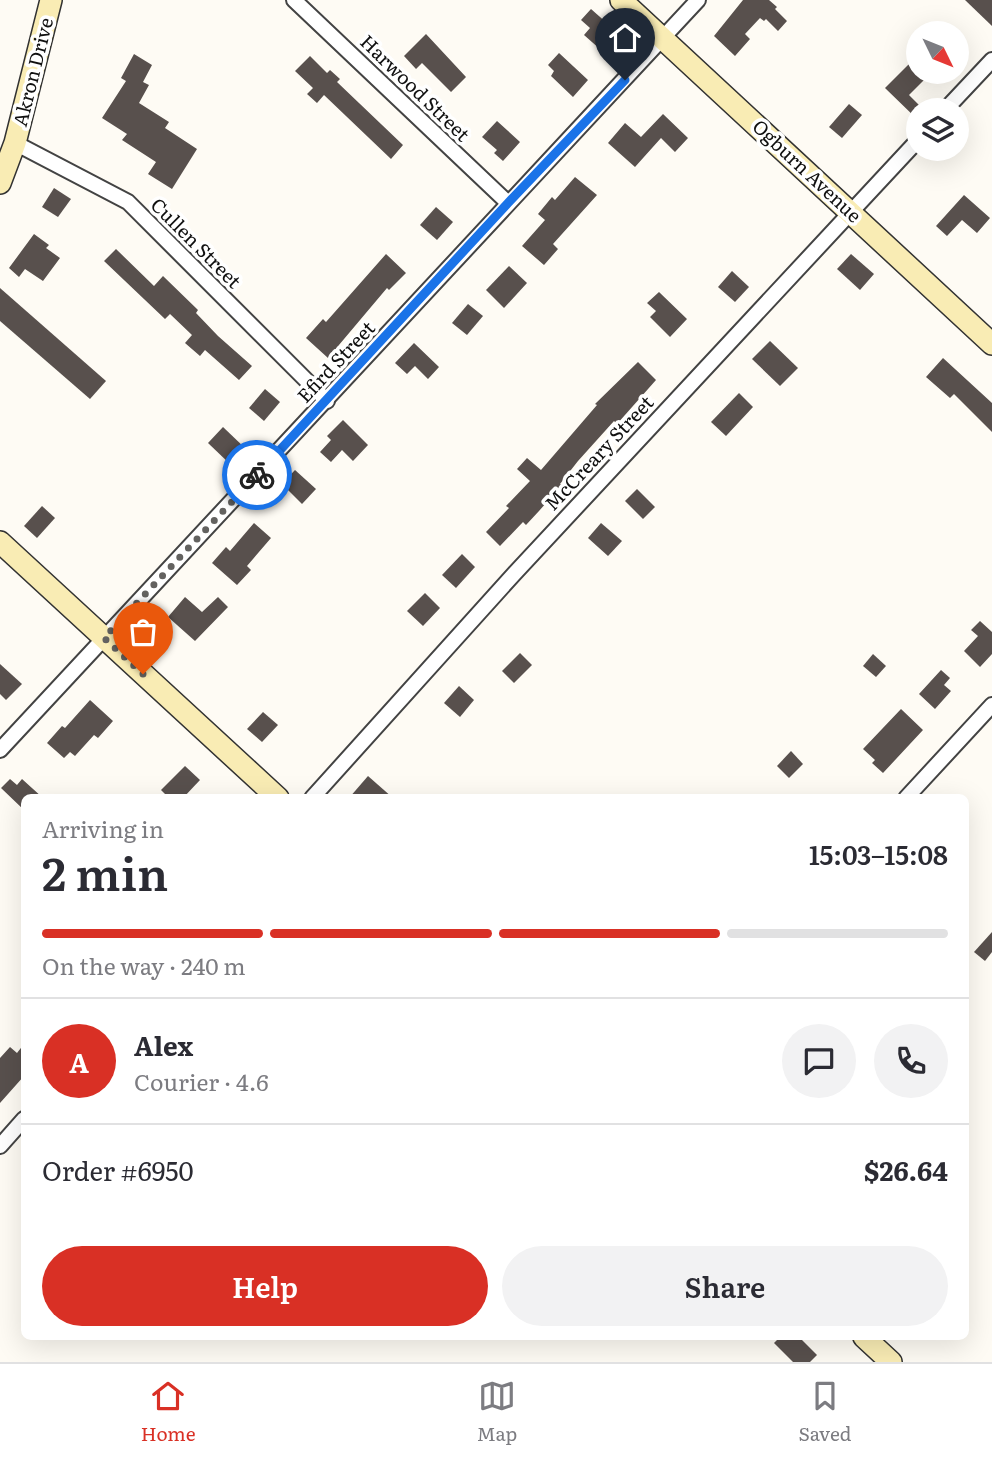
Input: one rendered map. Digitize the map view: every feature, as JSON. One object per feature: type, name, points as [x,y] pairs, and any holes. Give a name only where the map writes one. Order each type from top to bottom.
[{"type":"street","name":"Akron Drive","points":[[0,183],[15,143],[51,0]]},
{"type":"street","name":"Harwood Street","points":[[295,0],[508,203]]},
{"type":"street","name":"Ogburn Avenue","points":[[621,0],[992,344]]},
{"type":"street","name":"Efird Street","points":[[0,750],[698,0]]},
{"type":"street","points":[[957,98],[992,60]]},
{"type":"street","name":"Cullen Street","points":[[15,143],[128,202],[327,401]]},
{"type":"street","name":"McCreary Street","points":[[316,794],[514,574],[906,153]]},
{"type":"street","points":[[0,542],[274,794]]},
{"type":"street","points":[[910,794],[992,705]]},
{"type":"street","points":[[0,1146],[21,1122]]},
{"type":"street","points":[[867,1340],[891,1362]]},
{"type":"building","points":[[743,0],[769,0],[787,21],[778,31],[766,19],[764,21],[760,18],[745,34],[750,39],[735,56],[714,36]]},
{"type":"building","points":[[965,0],[992,0],[992,26]]},
{"type":"building","points":[[591,9],[617,32],[601,50],[584,35],[590,28],[581,20]]},
{"type":"building","points":[[426,34],[466,77],[451,92],[422,63],[416,69],[404,56]]},
{"type":"building","points":[[559,53],[588,80],[573,97],[551,76],[554,71],[548,65]]},
{"type":"building","points":[[134,54],[152,65],[143,82],[149,85],[139,103],[169,122],[165,128],[197,149],[172,189],[148,174],[156,162],[122,140],[127,134],[102,118],[126,81],[121,78]]},
{"type":"building","points":[[310,56],[327,73],[330,70],[340,79],[337,82],[403,145],[391,159],[324,95],[317,103],[307,94],[313,88],[295,71]]},
{"type":"building","points":[[906,67],[906,84],[920,84],[909,95],[912,98],[906,98],[906,108],[885,88]]},
{"type":"building","points":[[849,104],[862,115],[842,138],[829,127]]},
{"type":"building","points":[[663,114],[688,138],[675,152],[661,138],[635,167],[608,143],[625,123],[641,137]]},
{"type":"building","points":[[497,121],[520,142],[503,161],[494,153],[497,150],[482,137]]},
{"type":"building","points":[[575,177],[597,195],[553,244],[558,249],[544,265],[522,246],[545,220],[538,214],[552,197],[555,200]]},
{"type":"building","points":[[54,188],[71,199],[58,217],[42,207]]},
{"type":"building","points":[[964,195],[990,218],[977,233],[962,220],[947,236],[936,226]]},
{"type":"building","points":[[436,207],[453,222],[437,240],[420,225]]},
{"type":"building","points":[[34,234],[49,245],[46,248],[60,258],[43,281],[25,269],[19,277],[9,268]]},
{"type":"building","points":[[116,249],[154,286],[163,276],[198,310],[196,313],[218,336],[252,366],[239,380],[205,350],[200,356],[185,343],[192,335],[170,314],[165,319],[104,261]]},
{"type":"building","points":[[386,254],[406,273],[389,290],[387,288],[328,358],[306,338],[323,319],[326,322]]},
{"type":"building","points":[[851,254],[874,274],[860,290],[837,269]]},
{"type":"building","points":[[509,266],[527,283],[504,308],[486,290]]},
{"type":"building","points":[[732,271],[749,287],[735,302],[718,287]]},
{"type":"building","points":[[0,288],[106,381],[90,399],[0,321]]},
{"type":"building","points":[[659,292],[687,319],[670,337],[650,317],[656,311],[647,303]]},
{"type":"building","points":[[468,304],[483,316],[467,335],[452,323]]},
{"type":"building","points":[[770,341],[798,368],[780,386],[752,359]]},
{"type":"building","points":[[414,343],[439,367],[428,379],[415,366],[407,374],[395,363]]},
{"type":"building","points":[[943,358],[992,403],[992,432],[954,394],[950,398],[926,377]]},
{"type":"building","points":[[638,362],[656,380],[617,424],[614,421],[578,461],[560,484],[562,485],[526,525],[523,522],[500,546],[486,532],[530,481],[517,469],[527,458],[541,470],[597,405],[595,404]]},
{"type":"building","points":[[265,389],[280,402],[264,421],[249,408]]},
{"type":"building","points":[[739,393],[753,407],[726,436],[711,422]]},
{"type":"building","points":[[343,420],[368,445],[353,461],[342,450],[331,462],[320,452],[331,440],[327,436]]},
{"type":"building","points":[[223,427],[246,449],[231,465],[208,443]]},
{"type":"building","points":[[295,470],[316,489],[302,504],[282,484]]},
{"type":"building","points":[[637,489],[655,507],[643,519],[625,501]]},
{"type":"building","points":[[42,506],[55,518],[37,538],[24,526]]},
{"type":"building","points":[[254,523],[271,538],[247,566],[251,570],[237,585],[212,563],[226,547],[230,551]]},
{"type":"building","points":[[601,523],[622,541],[608,556],[588,538]]},
{"type":"building","points":[[462,554],[475,567],[456,588],[442,575]]},
{"type":"building","points":[[425,593],[440,608],[423,626],[407,611]]},
{"type":"building","points":[[185,597],[202,612],[218,597],[228,607],[195,641],[168,617]]},
{"type":"building","points":[[980,621],[992,632],[992,654],[980,667],[964,651],[978,636],[971,630]]},
{"type":"building","points":[[520,653],[532,665],[514,683],[502,671]]},
{"type":"building","points":[[873,654],[886,666],[876,677],[863,666]]},
{"type":"building","points":[[0,664],[22,684],[6,700],[0,694]]},
{"type":"building","points":[[941,670],[950,678],[944,685],[951,691],[935,709],[919,694]]},
{"type":"building","points":[[459,686],[474,700],[460,717],[444,703]]},
{"type":"building","points":[[90,700],[113,721],[98,738],[94,735],[75,756],[70,752],[64,758],[47,743],[62,726],[65,728]]},
{"type":"building","points":[[901,709],[923,730],[883,773],[872,763],[875,760],[863,749]]},
{"type":"building","points":[[263,712],[278,725],[262,742],[247,729]]},
{"type":"building","points":[[791,751],[803,764],[789,778],[777,766]]},
{"type":"building","points":[[185,766],[200,780],[187,794],[165,794],[161,790]]},
{"type":"building","points":[[368,776],[388,794],[352,794]]},
{"type":"building","points":[[10,779],[17,785],[22,779],[39,794],[21,794],[21,807],[1,788]]},
{"type":"building","points":[[992,932],[992,952],[985,961],[974,952]]},
{"type":"building","points":[[10,1047],[17,1053],[21,1048],[21,1079],[0,1103],[0,1058]]},
{"type":"building","points":[[777,1340],[802,1340],[817,1355],[810,1362],[793,1362],[774,1343]]},
{"type":"way so far","points":[[143,674],[104,638],[257,475]]},
{"type":"route","points":[[257,475],[625,80]]}]
